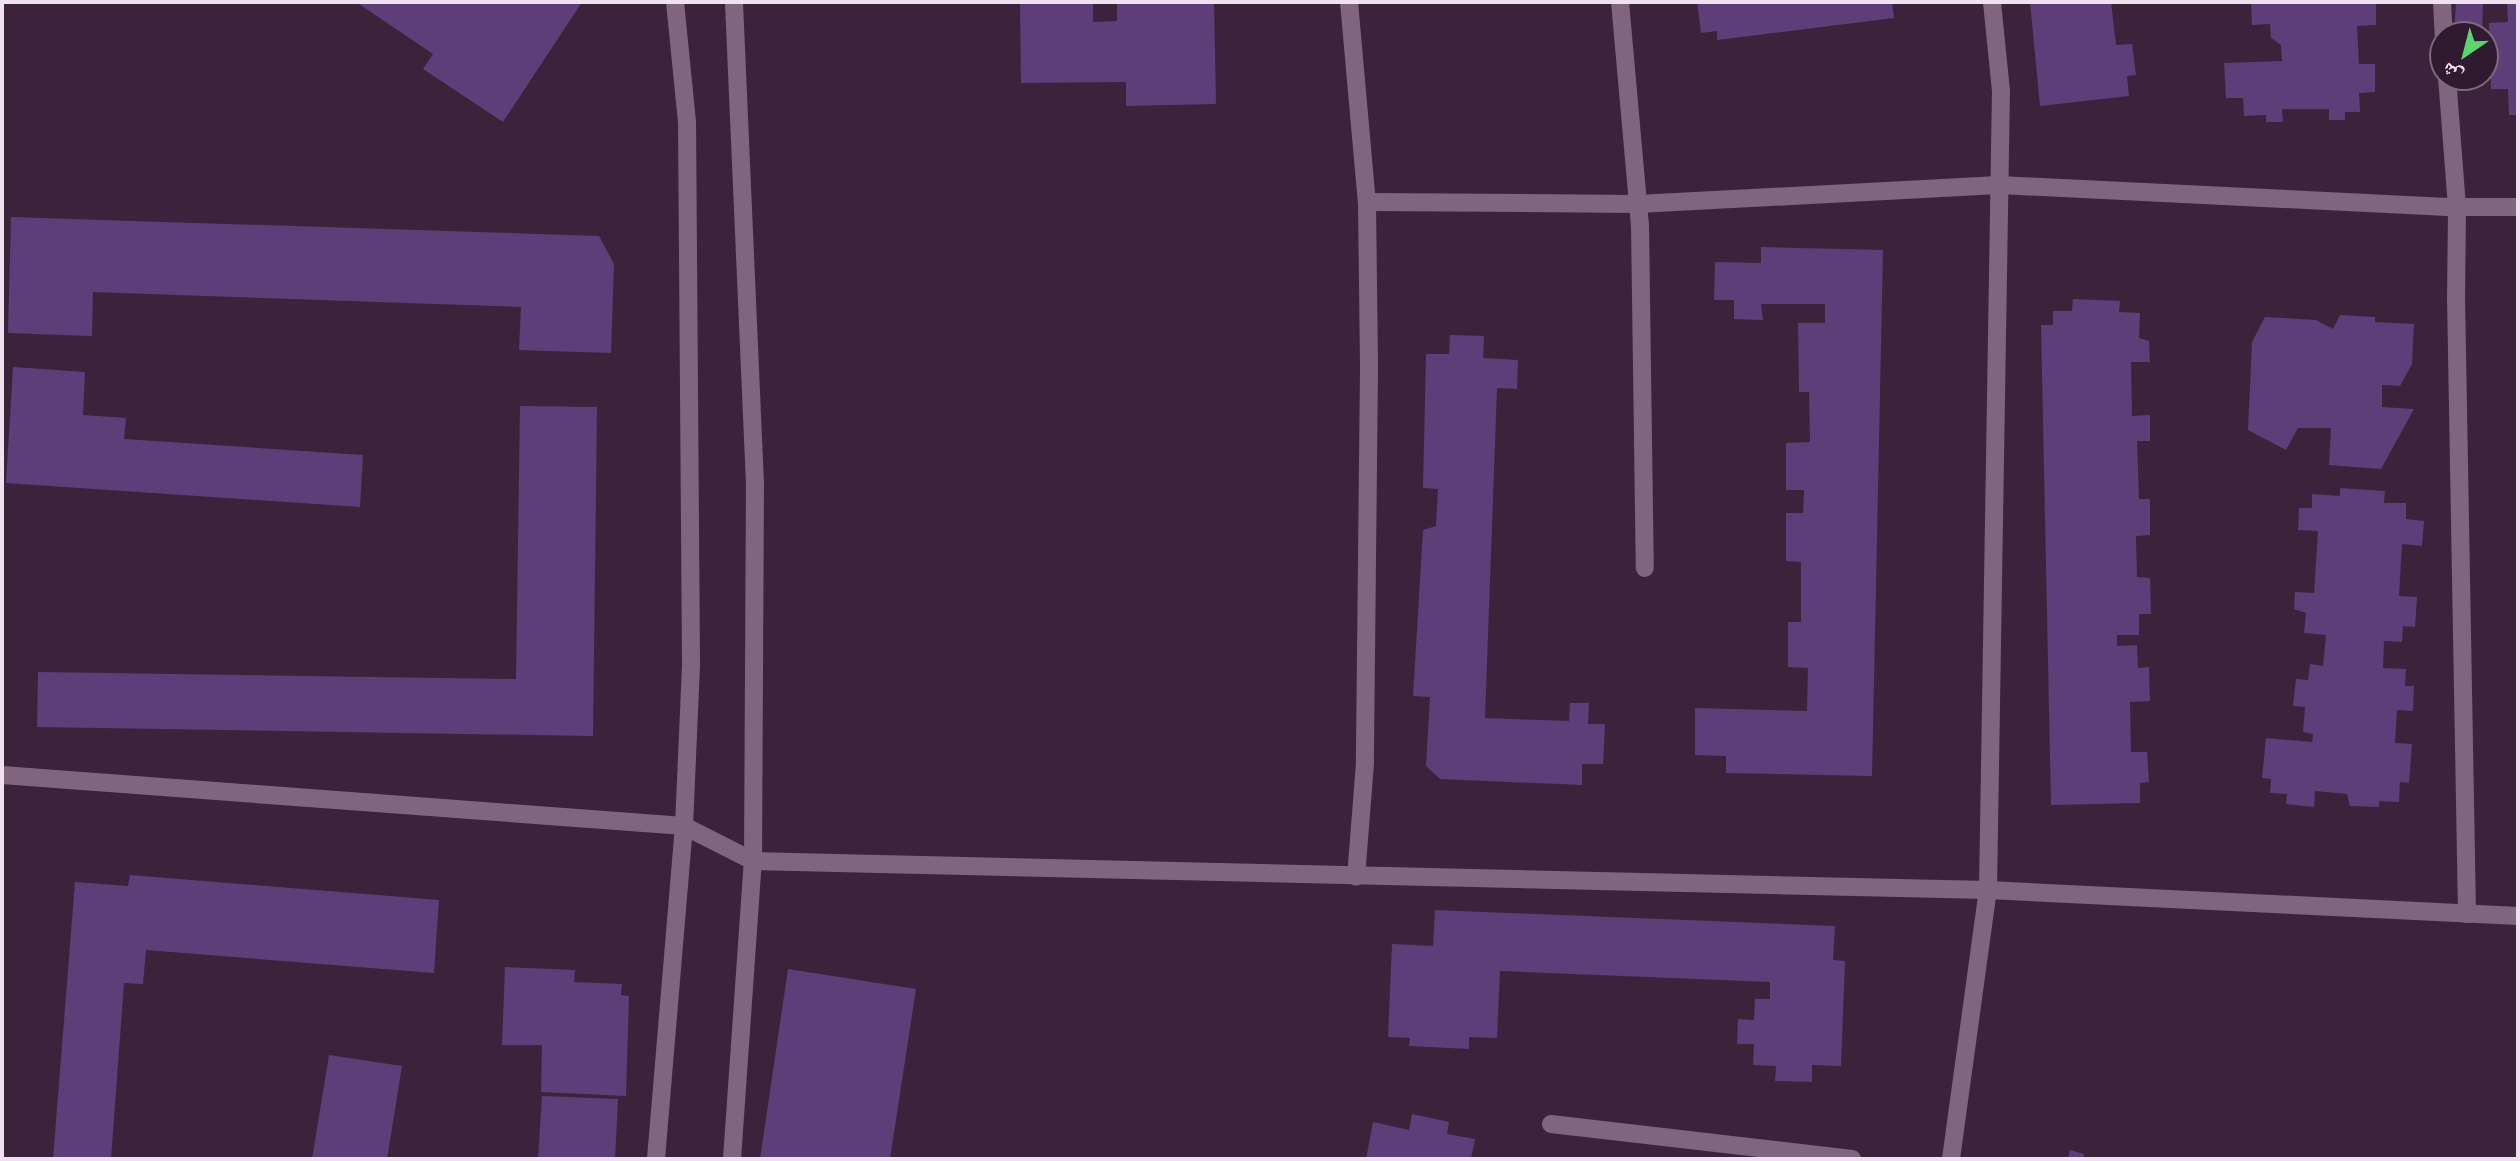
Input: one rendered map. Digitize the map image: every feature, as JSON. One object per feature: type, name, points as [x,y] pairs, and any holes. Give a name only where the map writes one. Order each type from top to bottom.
[{"type":"street","points":[[656,1159],[684,826],[691,664],[688,136],[675,2]]},
{"type":"street","points":[[732,1159],[753,860],[755,484],[734,2]]},
{"type":"street","points":[[1349,2],[1367,202],[1368,586],[1364,763],[1356,877]]},
{"type":"street","points":[[1620,2],[1638,204],[1645,568]]},
{"type":"street","points":[[1951,1159],[1988,890],[2001,91],[1993,2]]},
{"type":"street","points":[[2442,2],[2443,21]]},
{"type":"street","points":[[2448,91],[2457,207],[2456,310],[2467,915]]},
{"type":"street","points":[[1367,202],[1638,204],[1999,185],[2457,207],[2518,207]]},
{"type":"street","points":[[2,775],[684,826],[753,860],[1356,877],[1988,890],[2518,916]]},
{"type":"street","points":[[1551,1124],[1852,1159]]},
{"type":"building","points":[[356,2],[582,2],[503,122],[423,69],[433,54]]},
{"type":"building","points":[[1020,2],[1093,2],[1093,22],[1117,21],[1117,2],[1214,2],[1216,104],[1126,106],[1126,82],[1021,83]]},
{"type":"building","points":[[1697,2],[1892,2],[1894,18],[1717,40],[1717,31],[1701,33]]},
{"type":"building","points":[[2030,2],[2111,2],[2116,45],[2132,44],[2136,75],[2127,76],[2129,96],[2040,106]]},
{"type":"building","points":[[2251,2],[2376,2],[2376,25],[2357,26],[2359,64],[2375,64],[2375,92],[2359,93],[2360,112],[2345,112],[2345,120],[2329,120],[2329,109],[2282,109],[2283,122],[2266,122],[2266,115],[2244,116],[2243,98],[2226,98],[2224,63],[2282,61],[2281,45],[2271,38],[2270,24],[2252,25]]},
{"type":"building","points":[[2456,2],[2483,2],[2482,21],[2455,21]]},
{"type":"building","points":[[2507,2],[2518,2],[2518,115],[2509,115],[2508,89],[2499,89],[2499,22],[2508,22]]},
{"type":"building","points":[[11,217],[599,236],[614,264],[611,353],[519,350],[521,307],[93,292],[92,336],[8,333]]},
{"type":"building","points":[[1761,247],[1883,250],[1872,776],[1726,773],[1726,756],[1695,755],[1695,708],[1807,711],[1808,668],[1788,667],[1788,622],[1801,622],[1801,562],[1786,561],[1786,513],[1803,513],[1804,490],[1786,490],[1786,443],[1810,442],[1809,392],[1799,392],[1798,323],[1825,323],[1825,304],[1761,304],[1763,320],[1734,319],[1734,300],[1714,300],[1715,262],[1761,263]]},
{"type":"building","points":[[2073,299],[2120,301],[2119,312],[2140,313],[2139,338],[2149,341],[2150,362],[2131,362],[2132,416],[2150,415],[2150,441],[2137,441],[2139,499],[2150,499],[2150,535],[2136,536],[2137,577],[2150,578],[2151,614],[2139,614],[2139,635],[2117,635],[2117,646],[2137,645],[2138,668],[2149,667],[2150,701],[2130,702],[2131,752],[2147,752],[2149,782],[2140,783],[2140,803],[2051,805],[2041,325],[2053,325],[2053,311],[2072,311]]},
{"type":"building","points":[[2340,315],[2375,317],[2375,322],[2414,324],[2412,364],[2400,386],[2382,385],[2382,407],[2414,409],[2381,469],[2329,465],[2331,428],[2298,428],[2286,450],[2248,430],[2252,342],[2265,317],[2316,320],[2333,329]]},
{"type":"building","points":[[1450,335],[1484,336],[1483,358],[1518,360],[1517,389],[1497,388],[1485,718],[1569,721],[1570,703],[1589,703],[1588,724],[1605,724],[1603,764],[1582,764],[1582,785],[1440,779],[1426,766],[1430,697],[1413,696],[1423,530],[1436,526],[1438,489],[1423,488],[1426,354],[1449,354]]},
{"type":"building","points":[[13,367],[85,372],[83,415],[126,418],[124,439],[363,455],[360,507],[6,483]]},
{"type":"building","points":[[520,406],[597,407],[593,736],[37,727],[38,672],[516,679]]},
{"type":"building","points":[[2340,488],[2385,491],[2384,503],[2406,503],[2406,519],[2424,521],[2422,546],[2402,544],[2399,596],[2417,597],[2415,627],[2403,626],[2402,642],[2384,641],[2383,668],[2406,669],[2405,686],[2414,686],[2413,711],[2397,710],[2395,743],[2412,744],[2409,783],[2400,782],[2399,802],[2379,801],[2379,807],[2350,806],[2347,794],[2315,791],[2314,807],[2286,804],[2287,794],[2270,793],[2271,779],[2262,778],[2266,738],[2312,742],[2313,734],[2303,732],[2305,707],[2293,706],[2296,679],[2308,680],[2310,664],[2323,666],[2326,635],[2304,633],[2306,613],[2294,609],[2295,592],[2314,593],[2318,531],[2298,530],[2299,508],[2312,508],[2312,494],[2340,496]]},
{"type":"building","points":[[130,875],[439,900],[434,973],[146,950],[143,984],[124,983],[111,1159],[53,1159],[75,882],[128,886]]},
{"type":"building","points":[[1435,910],[1835,926],[1833,960],[1845,961],[1841,1066],[1812,1065],[1812,1082],[1775,1081],[1776,1066],[1753,1065],[1754,1044],[1737,1044],[1738,1019],[1754,1020],[1755,999],[1770,999],[1770,982],[1500,971],[1497,1038],[1469,1037],[1469,1049],[1409,1046],[1410,1038],[1388,1037],[1392,944],[1433,946]]},
{"type":"building","points":[[505,967],[575,970],[574,982],[622,984],[621,995],[629,996],[626,1096],[541,1092],[542,1045],[502,1045]]},
{"type":"building","points":[[788,969],[916,989],[890,1159],[760,1159]]},
{"type":"building","points":[[329,1055],[402,1066],[387,1159],[312,1159]]},
{"type":"building","points":[[542,1096],[618,1099],[615,1159],[538,1159]]},
{"type":"building","points":[[1412,1114],[1449,1122],[1447,1134],[1475,1139],[1471,1159],[1366,1159],[1373,1122],[1409,1130]]},
{"type":"building","points":[[2070,1150],[2084,1154],[2083,1159],[2068,1159]]}]
